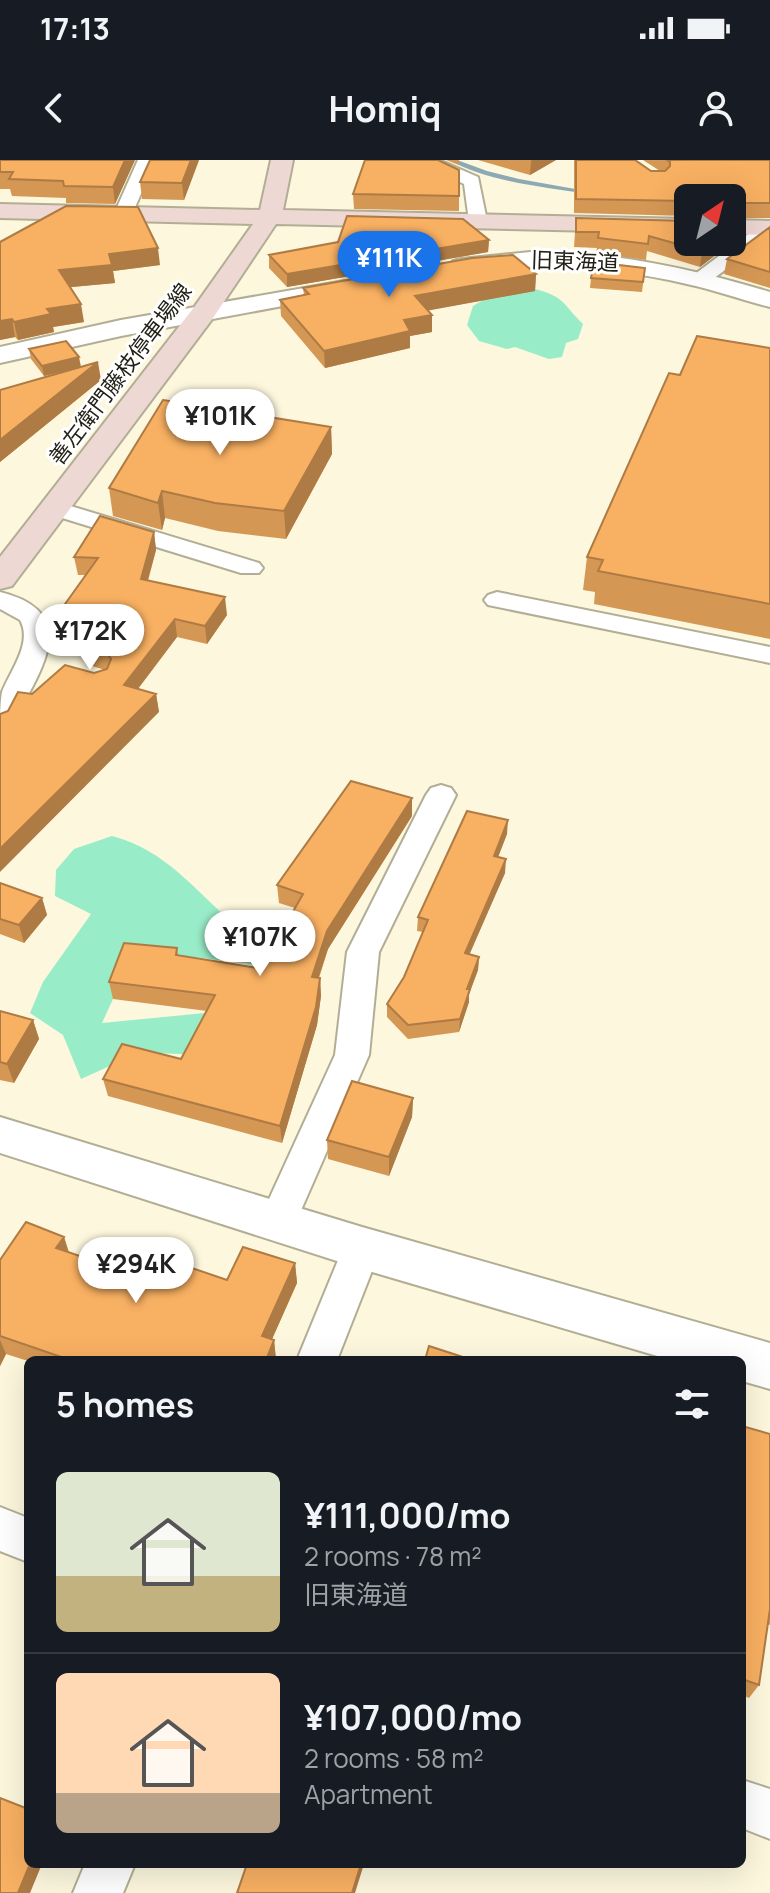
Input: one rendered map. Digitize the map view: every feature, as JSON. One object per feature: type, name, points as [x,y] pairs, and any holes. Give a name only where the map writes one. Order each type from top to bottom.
[{"type":"main road","points":[[270,216],[282,160]]},
{"type":"main road","points":[[222,239],[239,216],[246,188]]},
{"type":"main road","points":[[0,211],[674,226]]},
{"type":"main road","name":"善左衛門藤枝停車場線","points":[[134,357],[270,216]]},
{"type":"main road","points":[[746,227],[770,228]]},
{"type":"main road","name":"善左衛門藤枝停車場線","points":[[0,579],[54,508],[182,310]]},
{"type":"street","points":[[123,214],[147,160]]},
{"type":"street","points":[[424,160],[472,181],[478,221]]},
{"type":"street","points":[[702,278],[770,228]]},
{"type":"street","name":"旧東海道","points":[[440,270],[518,260],[593,259],[671,270],[770,300]]},
{"type":"street","points":[[0,355],[182,310],[363,285]]},
{"type":"street","points":[[54,508],[250,568]]},
{"type":"street","points":[[0,600],[22,609],[36,623],[38,642],[0,722]]},
{"type":"street","points":[[497,600],[770,655]]},
{"type":"street","points":[[28,663],[60,668]]},
{"type":"street","points":[[278,1221],[352,1055],[363,952],[441,795]]},
{"type":"street","points":[[0,1135],[362,1248],[735,1356]]},
{"type":"street","points":[[319,1356],[362,1248]]},
{"type":"street","points":[[746,1359],[770,1366]]},
{"type":"street","points":[[0,1529],[24,1538]]},
{"type":"street","points":[[746,1805],[770,1814]]},
{"type":"street","points":[[98,1893],[108,1868]]},
{"type":"green space","points":[[535,289],[559,299],[583,324],[578,339],[566,343],[562,357],[549,359],[515,347],[507,349],[479,341],[467,325],[473,306],[499,291]]},
{"type":"green space","points":[[112,836],[164,861],[238,927],[276,950],[252,964],[176,955],[130,962],[102,1023],[205,1013],[223,1021],[228,1056],[155,1053],[112,1065],[81,1079],[63,1035],[30,1013],[43,982],[91,914],[55,896],[56,870],[74,849]]},
{"type":"building","points":[[0,160],[125,160],[113,187],[64,186],[63,181],[9,179],[13,172],[0,172]]},
{"type":"building","points":[[150,160],[191,160],[182,183],[140,182]]},
{"type":"building","points":[[365,160],[438,160],[459,170],[459,196],[353,194]]},
{"type":"building","points":[[576,160],[635,160],[651,171],[665,171],[670,166],[667,160],[770,160],[770,203],[746,203],[746,184],[674,184],[674,201],[576,199]]},
{"type":"building","points":[[66,206],[138,207],[158,248],[109,254],[112,265],[59,270],[81,304],[47,309],[51,314],[14,322],[12,319],[0,321],[0,242]]},
{"type":"building","points":[[347,216],[463,219],[489,240],[287,274],[269,255],[338,242]]},
{"type":"building","points":[[576,218],[674,221],[674,243],[649,236],[648,244],[598,238],[599,232],[576,232]]},
{"type":"building","points":[[770,227],[770,272],[727,259],[746,256],[746,245]]},
{"type":"building","points":[[513,255],[536,274],[415,296],[432,315],[404,320],[410,331],[324,351],[280,300],[309,294],[303,288],[472,258]]},
{"type":"building","points":[[594,262],[645,268],[643,282],[591,278]]},
{"type":"building","points":[[697,336],[770,348],[770,604],[598,571],[603,560],[587,557],[669,373],[680,375]]},
{"type":"building","points":[[66,341],[79,357],[42,366],[29,349]]},
{"type":"building","points":[[98,362],[0,440],[0,390]]},
{"type":"building","points":[[163,400],[331,427],[284,511],[215,503],[162,491],[158,503],[109,488]]},
{"type":"building","points":[[100,516],[154,532],[141,579],[225,597],[205,626],[175,619],[124,685],[156,694],[0,849],[0,714],[8,711],[18,692],[32,694],[65,665],[94,673],[107,669],[111,659],[107,653],[86,647],[101,633],[50,625],[98,558],[74,557]]},
{"type":"building","points":[[351,781],[412,798],[327,931],[312,977],[320,978],[316,1007],[280,1126],[103,1079],[122,1044],[181,1059],[215,995],[109,982],[124,943],[177,948],[176,955],[258,968],[263,953],[269,954],[303,894],[277,885]]},
{"type":"building","points":[[467,811],[508,820],[494,856],[506,859],[465,953],[479,957],[460,1019],[408,1025],[387,1004],[404,977],[428,920],[418,917]]},
{"type":"building","points":[[0,883],[42,898],[19,925],[0,919]]},
{"type":"building","points":[[0,1011],[33,1020],[7,1064],[0,1062]]},
{"type":"building","points":[[352,1081],[413,1098],[389,1157],[327,1140]]},
{"type":"building","points":[[26,1222],[64,1237],[56,1248],[133,1274],[145,1252],[227,1280],[243,1247],[295,1263],[262,1336],[274,1340],[268,1356],[58,1356],[0,1336],[0,1260]]},
{"type":"building","points":[[429,1346],[460,1356],[426,1356]]},
{"type":"building","points":[[746,1427],[770,1434],[770,1609],[759,1685],[746,1680]]},
{"type":"building","points":[[0,1798],[24,1807],[24,1868],[28,1868],[18,1893],[0,1893]]},
{"type":"building","points":[[246,1868],[360,1868],[352,1893],[237,1893]]},
{"type":"waterway","points":[[452,160],[502,177],[589,192]]}]
